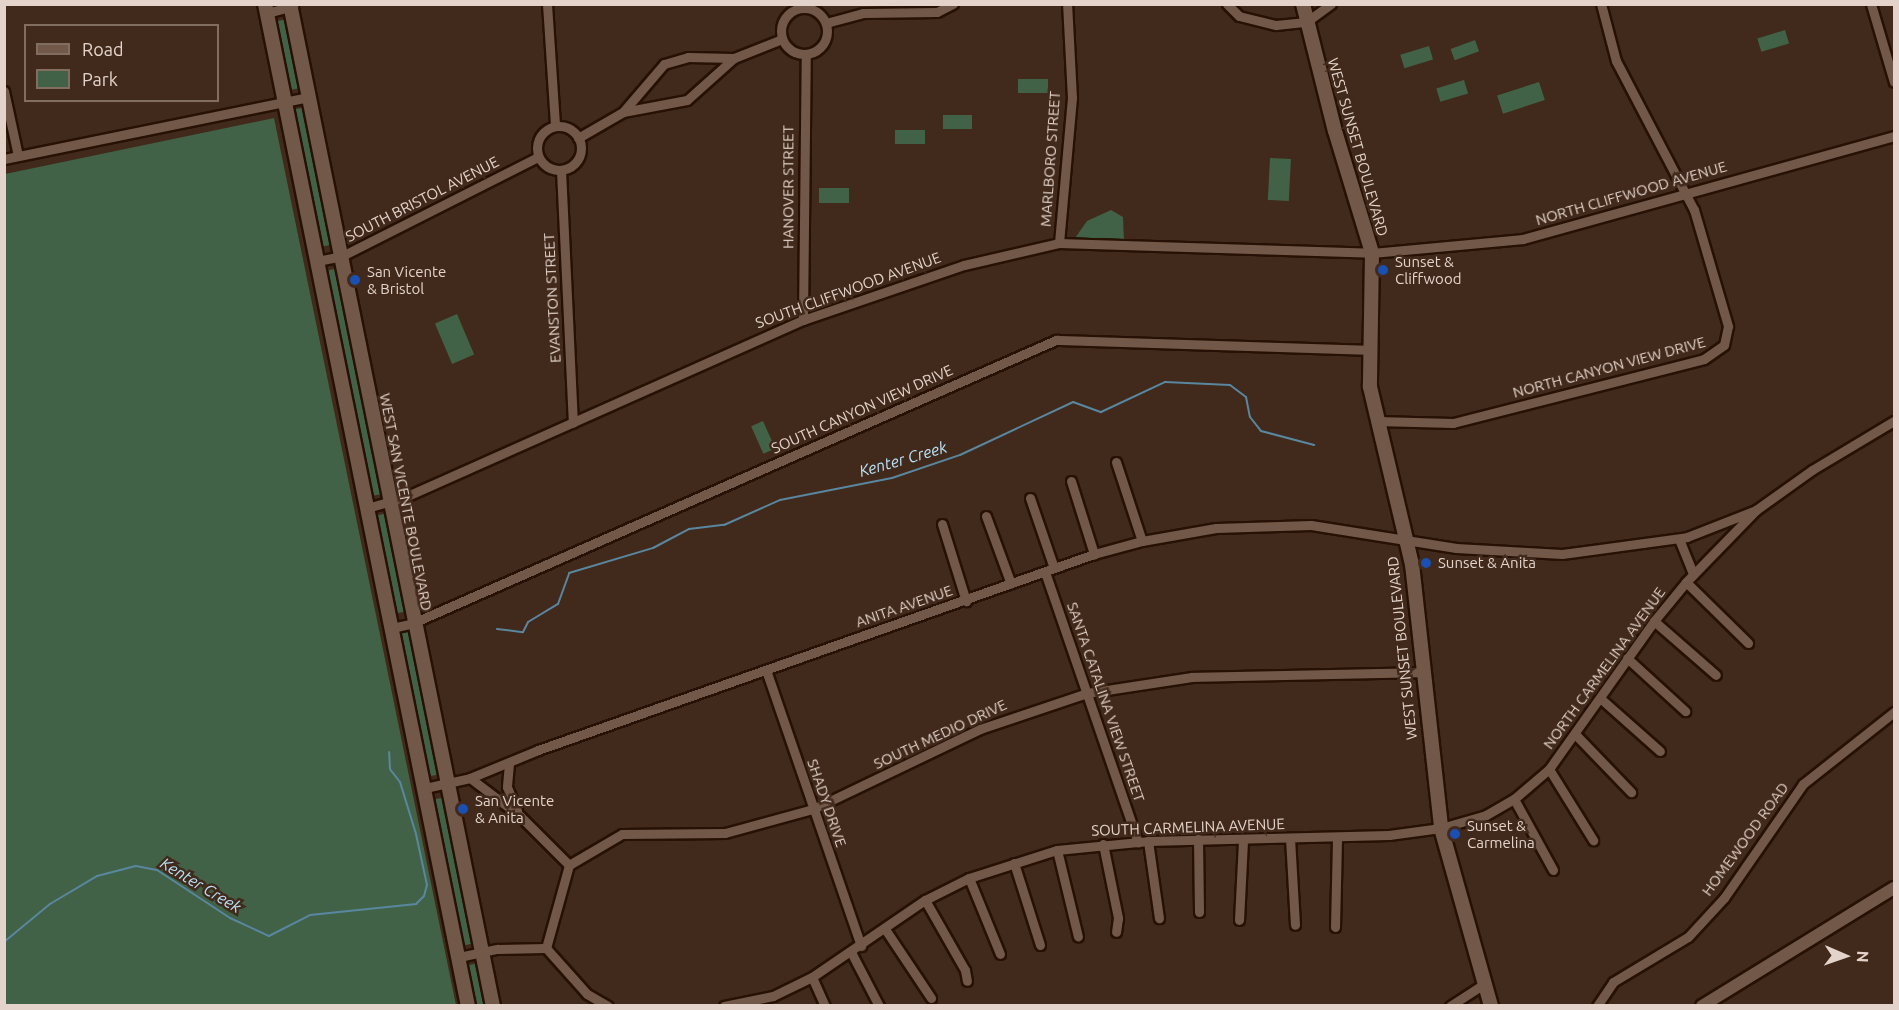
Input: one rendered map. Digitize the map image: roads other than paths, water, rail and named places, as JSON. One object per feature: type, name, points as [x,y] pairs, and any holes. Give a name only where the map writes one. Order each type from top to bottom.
[{"type":"main road","name":"WEST SUNSET BOULEVARD","points":[[1303,4],[1306,22],[1372,253],[1369,350],[1376,421],[1412,564],[1441,828],[1491,1005]]},
{"type":"main road","name":"WEST SAN VICENTE BOULEVARD","points":[[292,6],[388,504],[493,1005]]},
{"type":"main road","points":[[266,9],[468,1005]]},
{"type":"street","points":[[547,4],[555,126]]},
{"type":"street","points":[[863,13],[874,4]]},
{"type":"street","points":[[826,23],[863,13],[889,10],[918,14],[937,12],[953,4]]},
{"type":"street","name":"MARLBORO STREET","points":[[1059,243],[1072,98],[1066,4]]},
{"type":"street","points":[[1227,4],[1239,16],[1257,23],[1276,25],[1306,22],[1331,4]]},
{"type":"street","points":[[1601,4],[1616,61],[1684,193]]},
{"type":"street","points":[[1871,4],[1894,82]]},
{"type":"street","points":[[266,9],[292,6]]},
{"type":"street","points":[[796,7],[815,11],[826,23],[822,46],[806,54],[789,50],[782,39],[782,24],[796,7]]},
{"type":"street","points":[[578,138],[623,112],[687,100],[734,58],[782,39]]},
{"type":"street","name":"HANOVER STREET","points":[[804,320],[806,54]]},
{"type":"street","points":[[623,112],[653,72],[664,64],[688,57],[734,58]]},
{"type":"street","points":[[4,91],[18,156]]},
{"type":"street","points":[[4,159],[309,97]]},
{"type":"street","points":[[555,126],[569,129],[578,138],[578,159],[561,170],[548,168],[538,158],[539,138],[555,126]]},
{"type":"street","name":"NORTH CLIFFWOOD AVENUE","points":[[1372,253],[1523,239],[1894,136]]},
{"type":"street","name":"SOUTH BRISTOL AVENUE","points":[[316,261],[342,256],[538,158]]},
{"type":"street","name":"EVANSTON STREET","points":[[561,170],[573,423]]},
{"type":"street","name":"NORTH CANYON VIEW DRIVE","points":[[1376,421],[1453,423],[1716,354],[1728,336],[1728,326],[1694,210],[1684,193]]},
{"type":"street","name":"SOUTH CLIFFWOOD AVENUE","points":[[367,508],[388,504],[804,320],[933,273],[1059,243],[1372,253]]},
{"type":"street","name":"SOUTH CANYON VIEW DRIVE","points":[[392,628],[413,622],[1056,340],[1369,350]]},
{"type":"street","name":"NORTH CARMELINA AVENUE","points":[[1441,828],[1486,815],[1514,799],[1549,769],[1654,621],[1693,574],[1756,510],[1812,470],[1894,421]]},
{"type":"street","points":[[1116,462],[1142,541]]},
{"type":"street","points":[[1071,481],[1094,554]]},
{"type":"street","name":"SANTA CATALINA VIEW STREET","points":[[1030,498],[1049,570],[1088,693],[1143,841],[1159,918]]},
{"type":"street","name":"ANITA AVENUE","points":[[425,788],[470,778],[1094,554],[1142,541],[1216,528],[1301,525],[1352,529],[1456,549],[1542,555],[1582,553],[1679,539],[1756,510]]},
{"type":"street","points":[[986,516],[1011,584]]},
{"type":"street","points":[[942,524],[966,601]]},
{"type":"street","points":[[1679,539],[1693,574]]},
{"type":"street","points":[[1686,582],[1748,644]]},
{"type":"street","points":[[1654,621],[1716,675]]},
{"type":"street","points":[[1627,658],[1685,711]]},
{"type":"street","name":"SHADY DRIVE","points":[[766,670],[861,946]]},
{"type":"street","name":"SOUTH MEDIO DRIVE","points":[[569,865],[622,834],[725,832],[813,809],[980,729],[1088,693],[1192,677],[1424,672]]},
{"type":"street","points":[[1600,698],[1660,751]]},
{"type":"street","name":"HOMEWOOD ROAD","points":[[1597,1005],[1613,982],[1688,937],[1724,898],[1803,784],[1894,712]]},
{"type":"street","points":[[1575,734],[1631,792]]},
{"type":"street","points":[[509,763],[507,787],[520,816]]},
{"type":"street","points":[[1549,769],[1593,840]]},
{"type":"street","points":[[470,778],[520,816],[569,865],[546,948]]},
{"type":"street","points":[[1514,799],[1553,870]]},
{"type":"street","name":"SOUTH CARMELINA AVENUE","points":[[723,1005],[774,1001],[861,946],[925,900],[969,878],[1057,850],[1143,841],[1337,837],[1441,828]]},
{"type":"street","points":[[1335,927],[1337,837]]},
{"type":"street","points":[[1290,838],[1295,925]]},
{"type":"street","points":[[1198,839],[1199,912]]},
{"type":"street","points":[[1239,920],[1243,840]]},
{"type":"street","points":[[1103,844],[1118,918],[1116,932]]},
{"type":"street","points":[[1057,850],[1078,937]]},
{"type":"street","points":[[1014,863],[1040,945]]},
{"type":"street","points":[[969,878],[1000,954]]},
{"type":"street","points":[[1702,1005],[1894,888]]},
{"type":"street","points":[[925,900],[965,970],[967,981]]},
{"type":"street","points":[[885,929],[932,998]]},
{"type":"street","points":[[459,957],[546,948]]},
{"type":"street","points":[[546,948],[587,994],[608,1005]]},
{"type":"street","points":[[851,952],[879,1005]]},
{"type":"street","points":[[812,977],[825,1005]]},
{"type":"street","points":[[1450,1005],[1484,984]]},
{"type":"street","points":[[587,994],[589,1005]]},
{"type":"waterway","name":"Kenter Creek","points":[[497,629],[523,632],[528,622],[558,604],[569,573],[653,548],[689,529],[724,525],[780,500],[892,478],[960,455],[1073,402],[1101,412],[1165,382],[1230,385],[1246,397],[1250,417],[1261,431],[1314,445]]},
{"type":"waterway","name":"Kenter Creek","points":[[4,942],[50,904],[97,876],[136,866],[157,870],[230,918],[269,936],[310,915],[416,904],[424,896],[427,885],[416,834],[400,782],[390,769],[389,752]]},
{"type":"place","name":"Sunset & Cliffwood","points":[[1383,270]]},
{"type":"place","name":"San Vicente & Bristol","points":[[355,280]]},
{"type":"place","name":"Sunset & Anita","points":[[1426,563]]},
{"type":"place","name":"San Vicente & Anita","points":[[463,809]]},
{"type":"place","name":"Sunset & Carmelina","points":[[1455,834]]}]
